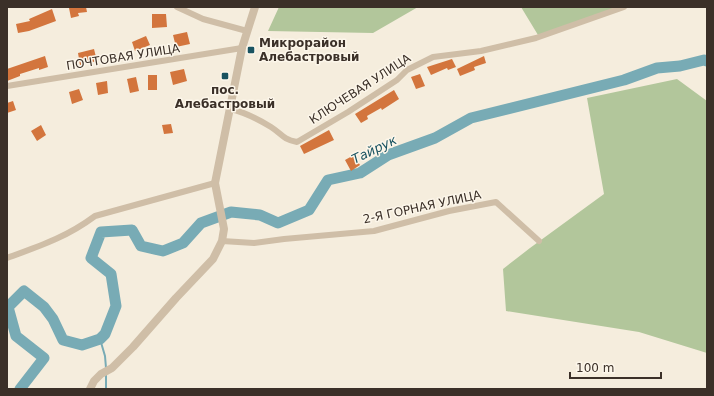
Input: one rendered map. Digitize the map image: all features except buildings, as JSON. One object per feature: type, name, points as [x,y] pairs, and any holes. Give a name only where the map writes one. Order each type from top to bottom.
[{"type":"street","points":[[177,7],[203,20],[247,31]]},
{"type":"street","points":[[90,389],[94,381],[101,374],[112,368],[213,259],[222,241],[224,229],[215,183],[242,48],[255,7]]},
{"type":"street","name":"КЛЮЧЕВАЯ УЛИЦА","points":[[230,109],[240,111],[271,127],[288,140],[297,142],[348,112],[397,80],[407,70],[433,57],[481,51],[536,38],[624,7]]},
{"type":"street","name":"ПОЧТОВАЯ УЛИЦА","points":[[7,86],[242,48]]},
{"type":"street","points":[[7,258],[54,241],[80,227],[95,216],[215,183]]},
{"type":"street","name":"2-Я ГОРНАЯ УЛИЦА","points":[[222,241],[254,243],[374,231],[449,211],[496,202],[540,241]]},
{"type":"green space","points":[[279,7],[418,7],[373,33],[268,31]]},
{"type":"green space","points":[[521,7],[620,7],[538,35]]},
{"type":"green space","points":[[677,79],[707,101],[707,353],[639,332],[506,311],[503,269],[604,194],[587,98]]},
{"type":"waterway","name":"Тайрук","points":[[20,389],[44,358],[16,336],[8,307],[24,291],[44,307],[53,319],[63,340],[82,345],[100,339],[105,334],[116,306],[111,274],[91,258],[101,232],[132,230],[141,246],[163,251],[183,243],[201,223],[231,212],[260,215],[278,223],[309,210],[328,180],[360,173],[388,155],[435,138],[471,118],[624,80],[657,68],[680,66],[704,60],[707,61]]},
{"type":"waterway","points":[[100,339],[105,356],[106,368]]},
{"type":"waterway","points":[[106,374],[106,389]]},
{"type":"place","name":"Микрорайон Алебастровый","points":[[251,50]]},
{"type":"place","name":"пос. Алебастровый","points":[[225,76]]}]
